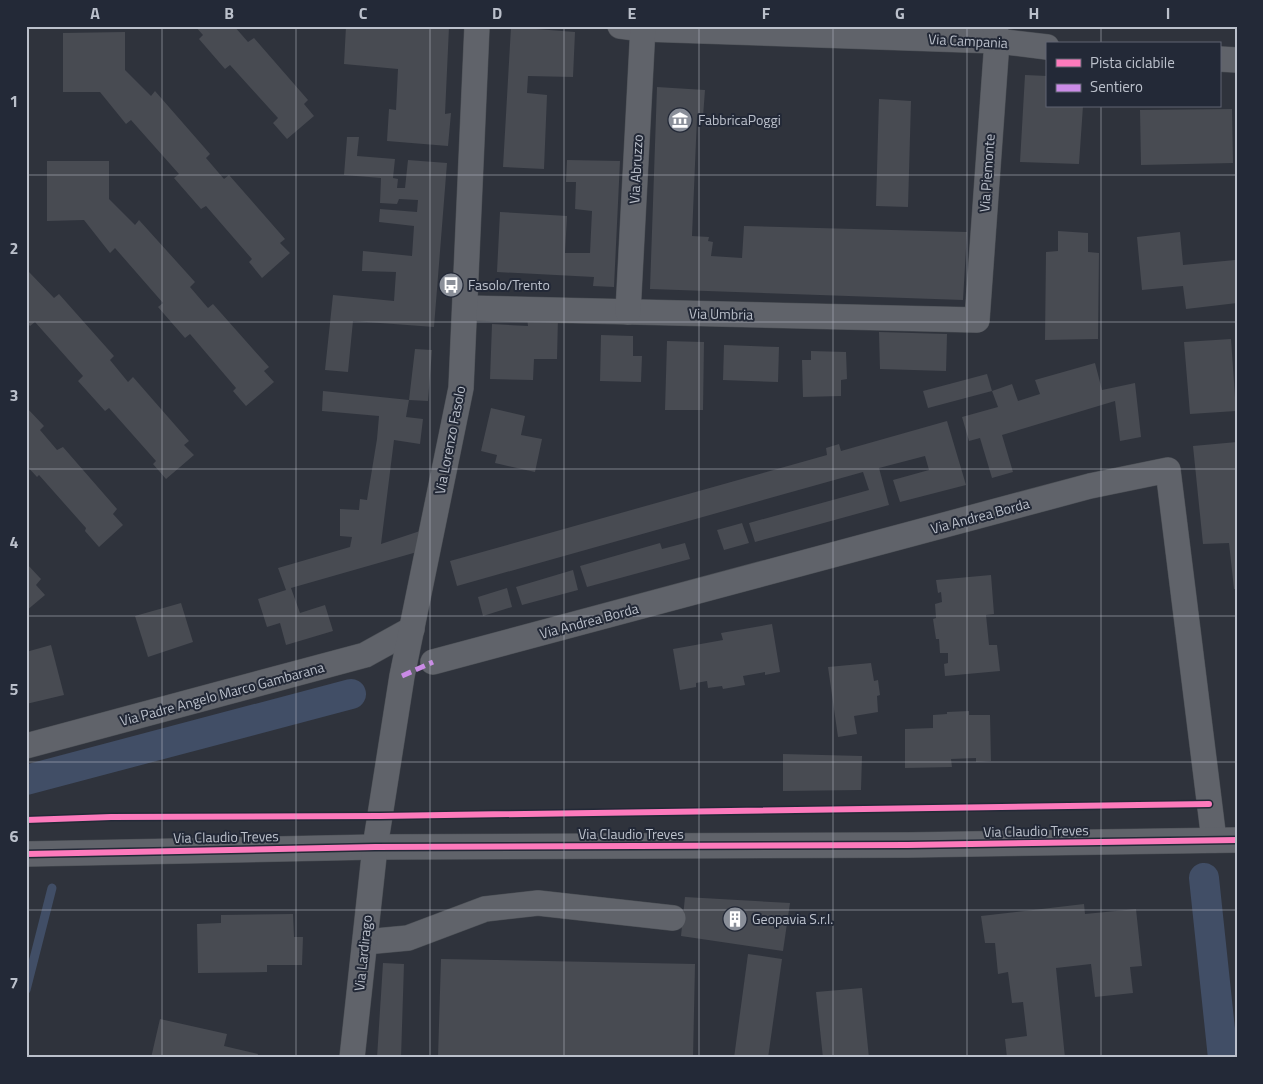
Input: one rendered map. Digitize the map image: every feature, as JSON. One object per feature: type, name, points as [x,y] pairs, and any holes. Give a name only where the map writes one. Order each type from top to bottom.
[{"type":"street","name":"Via Lorenzo Fasolo","points":[[375,847],[402,676],[461,388],[478,26]]},
{"type":"street","name":"Via Campania","points":[[635,27],[996,34],[1046,47]]},
{"type":"street","name":"Via Abruzzo","points":[[628,312],[635,27]]},
{"type":"street","name":"Via Piemonte","points":[[978,320],[996,34]]},
{"type":"street","points":[[1220,59],[1237,60]]},
{"type":"street","name":"Via Umbria","points":[[465,308],[978,320]]},
{"type":"street","name":"Via Andrea Borda","points":[[433,662],[1090,486],[1168,470],[1225,840]]},
{"type":"street","name":"Via Padre Angelo Marco Gambarana","points":[[26,746],[365,655],[412,629]]},
{"type":"street","name":"Via Claudio Treves","points":[[26,854],[375,847],[908,845],[1225,840]]},
{"type":"street","name":"Via Lardirago","points":[[352,1058],[375,847]]},
{"type":"street","points":[[365,942],[408,938],[485,909],[538,904],[673,918]]},
{"type":"building","points":[[195,26],[234,26],[248,42],[254,38],[308,100],[304,104],[314,116],[287,139],[273,123],[278,118],[230,65],[225,69],[199,39],[203,35]]},
{"type":"building","points":[[346,26],[449,27],[445,114],[451,113],[448,146],[387,141],[389,109],[396,110],[398,69],[344,64]]},
{"type":"building","points":[[511,27],[575,32],[573,77],[528,76],[527,93],[547,95],[544,169],[503,167]]},
{"type":"building","points":[[125,32],[125,70],[151,96],[155,91],[210,154],[206,158],[224,179],[229,175],[285,239],[280,243],[290,253],[262,278],[249,262],[252,259],[206,206],[201,209],[174,178],[179,174],[131,120],[126,124],[100,92],[63,92],[63,33]]},
{"type":"building","points":[[1025,75],[1046,76],[1046,108],[1083,108],[1079,164],[1020,162]]},
{"type":"building","points":[[657,87],[705,90],[703,117],[697,117],[692,236],[709,237],[708,241],[713,242],[711,256],[742,258],[744,226],[967,232],[963,300],[650,289]]},
{"type":"building","points":[[879,99],[911,101],[908,207],[876,206]]},
{"type":"building","points":[[1232,109],[1233,163],[1141,165],[1140,110]]},
{"type":"building","points":[[347,137],[359,137],[357,156],[395,159],[393,178],[398,179],[397,188],[405,188],[408,160],[447,163],[434,327],[353,321],[348,372],[325,370],[333,295],[394,301],[396,272],[362,271],[363,251],[412,256],[414,226],[379,222],[380,209],[417,212],[418,200],[399,199],[397,204],[380,203],[381,178],[344,175]]},
{"type":"building","points":[[567,160],[620,161],[614,287],[593,286],[594,277],[497,272],[500,212],[567,216],[565,253],[590,253],[592,211],[575,209],[576,182],[566,182]]},
{"type":"building","points":[[47,161],[109,161],[109,199],[135,225],[139,220],[195,282],[190,287],[208,308],[213,304],[269,367],[264,371],[274,382],[246,406],[233,391],[236,388],[190,334],[185,338],[158,307],[163,303],[115,248],[110,253],[84,220],[47,221]]},
{"type":"building","points":[[1058,231],[1088,233],[1088,252],[1099,253],[1098,339],[1045,340],[1046,252],[1058,251]]},
{"type":"building","points":[[1180,232],[1183,265],[1235,260],[1237,303],[1186,309],[1183,286],[1142,290],[1137,237]]},
{"type":"building","points":[[26,234],[29,234],[29,272],[54,298],[59,294],[114,356],[110,360],[128,382],[133,377],[189,441],[184,445],[194,455],[166,479],[153,464],[156,461],[109,408],[105,411],[78,381],[83,376],[35,322],[30,326],[26,322]]},
{"type":"building","points":[[527,317],[558,317],[557,359],[534,359],[533,380],[490,379],[492,324],[528,326]]},
{"type":"building","points":[[879,332],[947,334],[946,371],[880,369]]},
{"type":"building","points":[[601,335],[633,336],[633,356],[642,356],[641,382],[600,381]]},
{"type":"building","points":[[1231,339],[1236,411],[1190,414],[1184,342]]},
{"type":"building","points":[[667,341],[704,342],[703,410],[665,410]]},
{"type":"building","points":[[724,345],[779,347],[778,382],[723,380]]},
{"type":"building","points":[[415,349],[432,350],[428,401],[409,400]]},
{"type":"building","points":[[811,351],[846,352],[847,379],[841,380],[841,396],[803,397],[802,360],[811,360]]},
{"type":"building","points":[[1095,363],[1102,390],[1135,383],[1141,437],[1120,441],[1115,401],[1002,435],[1013,472],[992,478],[980,438],[969,441],[962,417],[998,407],[992,391],[1012,384],[1018,401],[1040,394],[1035,380]]},
{"type":"building","points":[[987,374],[992,391],[928,408],[923,391]]},
{"type":"building","points":[[323,391],[409,400],[406,417],[423,419],[420,444],[394,440],[381,544],[420,531],[417,552],[291,588],[300,613],[325,605],[333,631],[286,645],[280,623],[267,627],[258,599],[286,590],[278,568],[350,547],[352,537],[340,536],[340,509],[359,510],[360,499],[367,500],[377,439],[379,416],[322,411]]},
{"type":"building","points":[[26,407],[44,426],[40,430],[57,450],[63,447],[117,509],[113,514],[123,525],[99,547],[85,531],[86,528],[39,475],[37,477],[26,465]]},
{"type":"building","points":[[491,408],[525,416],[521,435],[542,439],[535,472],[495,463],[497,455],[481,451]]},
{"type":"building","points":[[947,421],[966,485],[900,502],[893,480],[929,470],[925,456],[879,468],[889,505],[755,542],[749,523],[869,490],[863,472],[457,586],[450,561],[827,455],[826,448],[839,444],[841,451]]},
{"type":"building","points":[[1237,442],[1237,589],[1234,589],[1229,543],[1203,544],[1193,446]]},
{"type":"building","points":[[742,523],[749,543],[724,550],[717,530]]},
{"type":"building","points":[[660,543],[662,549],[685,543],[690,559],[587,587],[580,566]]},
{"type":"building","points":[[26,563],[41,579],[36,585],[45,595],[26,611]]},
{"type":"building","points":[[573,570],[578,590],[522,605],[516,587]]},
{"type":"building","points":[[991,575],[994,614],[986,615],[989,645],[997,645],[1000,671],[945,676],[944,664],[948,663],[948,653],[940,653],[939,639],[936,639],[933,619],[936,618],[935,604],[942,602],[941,592],[938,593],[936,580]]},
{"type":"building","points":[[507,588],[512,607],[483,616],[478,597]]},
{"type":"building","points":[[181,603],[193,642],[148,657],[135,616]]},
{"type":"building","points":[[772,624],[780,672],[765,675],[765,672],[743,676],[745,685],[723,689],[722,686],[708,688],[707,681],[696,683],[696,687],[680,690],[673,649],[723,640],[721,633]]},
{"type":"building","points":[[51,645],[64,695],[26,704],[26,652]]},
{"type":"building","points":[[871,663],[874,681],[878,680],[880,695],[877,696],[878,712],[854,716],[857,734],[838,737],[828,667]]},
{"type":"building","points":[[969,711],[969,715],[990,715],[991,761],[976,762],[976,758],[951,759],[952,767],[905,768],[905,729],[933,728],[933,715]]},
{"type":"building","points":[[783,754],[862,756],[861,790],[783,791]]},
{"type":"building","name":"Geopavia S.r.l.","points":[[685,897],[790,903],[783,951],[681,936]]},
{"type":"building","points":[[1084,904],[1085,914],[1136,909],[1142,966],[1130,967],[1133,993],[1095,997],[1091,964],[1056,968],[1065,1058],[1007,1058],[1005,1039],[1027,1036],[1023,1002],[1012,1003],[1008,972],[998,974],[995,943],[985,943],[981,916]]},
{"type":"building","points":[[293,914],[294,937],[303,937],[302,965],[267,965],[267,972],[198,973],[197,924],[221,923],[221,915]]},
{"type":"building","points":[[748,954],[782,959],[768,1058],[734,1058]]},
{"type":"building","points":[[441,959],[695,964],[693,1058],[438,1058]]},
{"type":"building","points":[[383,963],[404,964],[401,1058],[377,1058]]},
{"type":"building","points":[[862,988],[869,1058],[823,1058],[816,992]]},
{"type":"building","points":[[160,1019],[227,1034],[224,1046],[258,1054],[257,1058],[151,1058]]},
{"type":"waterway","points":[[26,780],[351,694]]},
{"type":"waterway","points":[[1204,878],[1223,1058]]},
{"type":"waterway","points":[[26,990],[52,888]]},
{"type":"marked path","points":[[402,676],[433,662]]},
{"type":"cycle path","points":[[26,820],[111,817],[380,816],[1209,804]]},
{"type":"cycle path","points":[[26,854],[375,847],[908,845],[1237,840]]},
{"type":"place","name":"FabbricaPoggi","points":[[680,120]]},
{"type":"place","name":"Fasolo/Trento","points":[[451,285]]},
{"type":"place","name":"Geopavia S.r.l.","points":[[735,919]]}]
